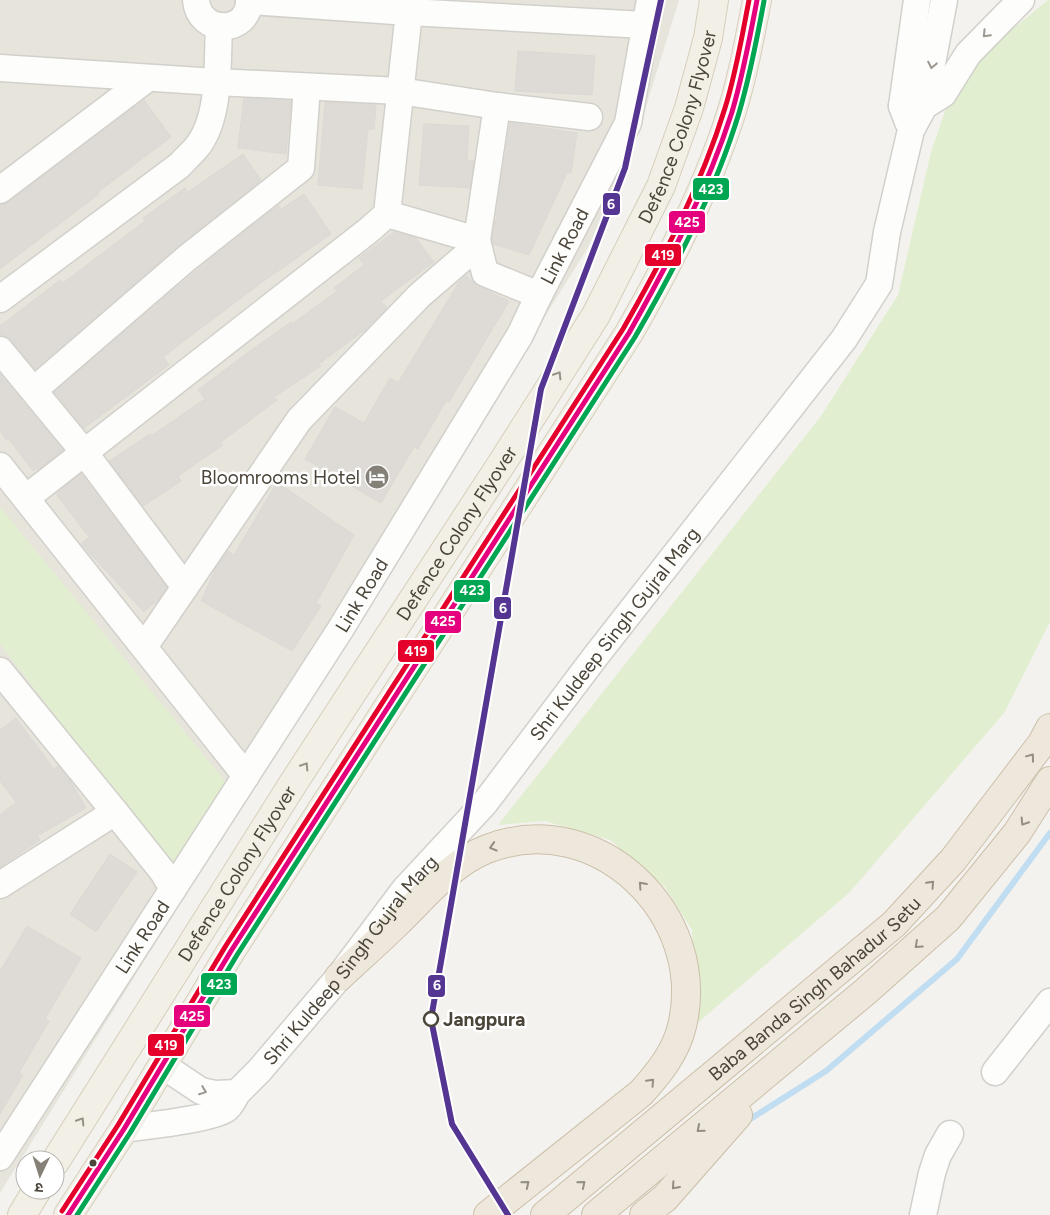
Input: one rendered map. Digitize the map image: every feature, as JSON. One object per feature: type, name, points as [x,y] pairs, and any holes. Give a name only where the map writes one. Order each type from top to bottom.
[{"type":"highway","name":"Baba Banda Singh Bahadur Setu","points":[[545,1215],[894,924],[953,860],[1042,742],[1050,728]]},
{"type":"highway","name":"Baba Banda Singh Bahadur Setu","points":[[596,1215],[865,992],[948,918],[1017,833],[1050,781]]},
{"type":"highway","points":[[339,977],[459,863],[487,849],[517,841],[548,840],[579,845],[608,857],[633,875],[654,898],[670,925],[680,949],[686,975],[686,1001],[682,1027],[673,1051],[659,1073],[641,1093],[488,1215]]},
{"type":"highway","points":[[644,1215],[664,1198],[801,1046]]},
{"type":"main road","name":"Defence Colony Flyover","points":[[63,1150],[294,782],[499,468],[596,315],[664,177],[689,108],[708,38],[714,0]]},
{"type":"main road","name":"Defence Colony Flyover","points":[[68,1215],[124,1129],[198,1005],[629,334],[657,284],[694,210],[728,125],[749,45],[758,0]]},
{"type":"main road","points":[[22,1215],[31,1200]]},
{"type":"street","points":[[196,0],[201,17],[212,25],[219,26],[234,25],[242,19],[249,6],[249,0],[409,12],[506,9],[648,12]]},
{"type":"street","points":[[913,106],[917,0]]},
{"type":"street","points":[[913,106],[944,0]]},
{"type":"street","points":[[913,106],[943,94],[968,54],[1021,0]]},
{"type":"street","points":[[26,498],[387,214],[409,12]]},
{"type":"street","name":"Link Road","points":[[0,1157],[340,630],[520,335],[628,123],[648,12]]},
{"type":"street","points":[[0,299],[180,164],[197,147],[207,130],[214,110],[219,26]]},
{"type":"street","points":[[0,68],[216,82],[400,91],[497,106],[589,117]]},
{"type":"street","points":[[0,190],[148,78]]},
{"type":"street","points":[[34,390],[188,258],[301,168],[307,87]]},
{"type":"street","points":[[497,106],[477,240],[485,273],[539,295]]},
{"type":"street","name":"Shri Kuldeep Singh Gujral Marg","points":[[124,1129],[185,1120],[220,1112],[230,1106],[237,1093],[259,1071],[339,977],[405,889],[484,804],[595,658],[844,339],[879,284],[887,232],[912,130],[913,106]]},
{"type":"street","points":[[387,214],[477,240]]},
{"type":"street","points":[[144,647],[299,420],[420,294],[468,253],[477,240]]},
{"type":"street","points":[[0,350],[84,452],[185,587]]},
{"type":"street","points":[[0,466],[246,776]]},
{"type":"street","points":[[0,671],[163,872],[173,889]]},
{"type":"street","points":[[0,886],[115,812]]},
{"type":"street","points":[[994,1072],[1050,1002]]},
{"type":"street","points":[[162,1065],[201,1091],[215,1094],[237,1093]]},
{"type":"street","points":[[923,1215],[935,1164],[950,1134]]},
{"type":"shaded area","points":[[0,0],[679,0],[632,152],[587,249],[27,1150],[15,1150],[15,1169],[0,1193]]},
{"type":"green space","points":[[1050,0],[1050,622],[1004,713],[849,893],[694,1026],[692,930],[665,887],[610,840],[545,821],[498,825],[821,416],[898,295],[931,152],[952,91],[998,41]]},
{"type":"green space","points":[[0,507],[230,787],[175,870],[0,644]]},
{"type":"building","points":[[518,51],[595,56],[592,95],[515,91]]},
{"type":"building","points":[[244,98],[291,101],[286,154],[238,148]]},
{"type":"building","points":[[144,100],[171,137],[0,269],[0,205],[9,202]]},
{"type":"building","points":[[325,102],[376,105],[374,129],[368,129],[362,189],[318,185]]},
{"type":"building","points":[[510,123],[577,133],[571,173],[567,173],[529,255],[493,244],[492,239],[495,221],[500,213],[496,216]]},
{"type":"building","points":[[424,124],[469,126],[467,160],[474,161],[470,188],[419,185]]},
{"type":"building","points":[[243,154],[261,180],[177,247],[35,369],[11,340],[6,336],[0,335],[0,326],[60,280],[63,283],[145,221],[143,218],[185,188],[188,192]]},
{"type":"building","points":[[304,194],[331,234],[261,283],[163,357],[169,365],[84,428],[54,392],[197,270],[278,205],[281,209]]},
{"type":"building","points":[[394,232],[416,238],[434,262],[381,301],[387,308],[366,329],[319,364],[321,366],[274,397],[277,400],[221,442],[223,445],[178,476],[181,481],[143,506],[109,461],[150,434],[151,436],[205,399],[198,390],[254,348],[291,322],[292,324],[337,291],[334,288],[364,265],[359,258]]},
{"type":"building","points":[[466,276],[479,287],[509,301],[449,402],[446,401],[418,449],[414,447],[381,503],[305,459],[335,407],[364,423],[390,378],[398,383],[459,282]]},
{"type":"building","points":[[0,374],[63,450],[38,470],[37,468],[33,471],[8,438],[6,440],[0,431]]},
{"type":"building","points":[[81,474],[167,587],[159,599],[144,612],[81,544],[89,537],[56,494]]},
{"type":"building","points":[[277,482],[354,535],[316,603],[321,606],[292,651],[201,601],[216,568],[228,551],[234,555]]},
{"type":"building","points":[[16,718],[54,769],[58,766],[69,779],[86,808],[37,836],[40,840],[0,867],[0,815],[16,802],[0,781],[0,730]]},
{"type":"building","points":[[110,854],[137,872],[96,932],[70,914]]},
{"type":"building","points":[[27,926],[81,958],[45,1019],[49,1021],[19,1073],[23,1075],[0,1114],[0,971]]},
{"type":"waterway","points":[[744,1123],[826,1071],[957,959],[1050,833]]},
{"type":"transit line","name":"6","points":[[508,1215],[452,1124],[431,1019],[541,389],[625,168],[661,0]]},
{"type":"transit line","name":"419","points":[[62,1211],[118,1125],[225,947],[623,329],[667,249],[705,166],[729,95],[749,0]]},
{"type":"transit line","name":"425","points":[[68,1215],[124,1129],[231,951],[629,333],[686,225],[722,141],[740,84],[757,0]]},
{"type":"transit line","name":"423","points":[[77,1215],[130,1133],[237,955],[635,337],[680,256],[718,171],[747,85],[764,1]]},
{"type":"place","name":"Bloomrooms Hotel","points":[[377,477]]},
{"type":"place","name":"Jangpura","points":[[431,1019]]}]
